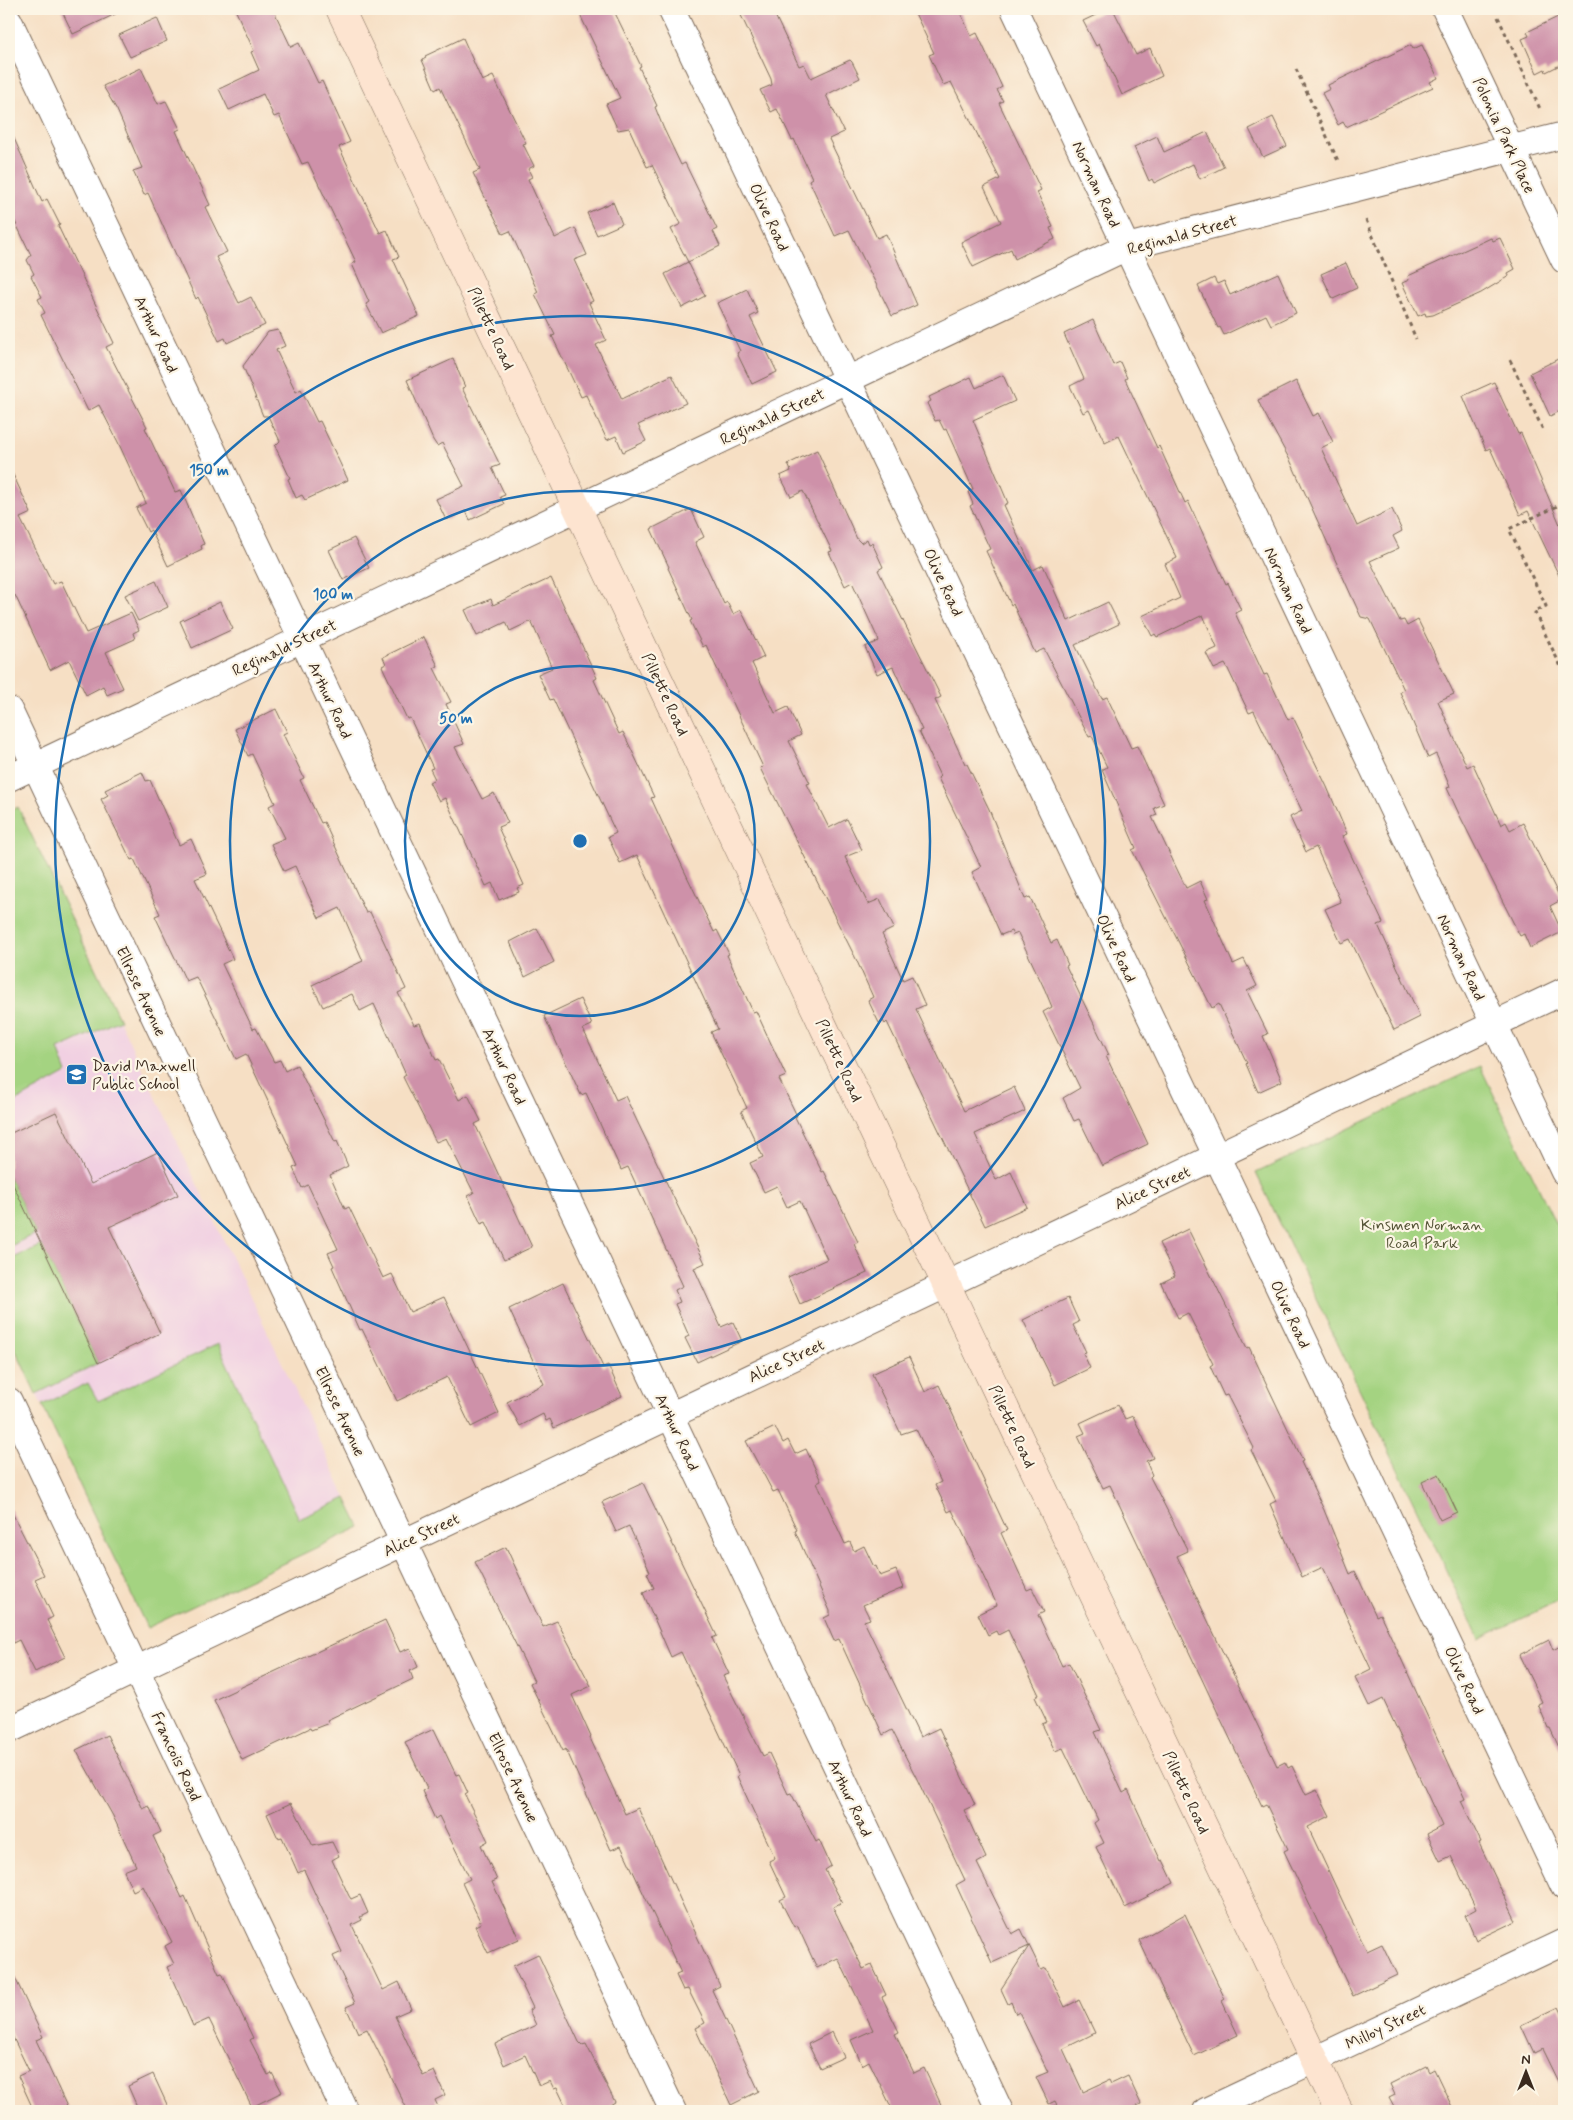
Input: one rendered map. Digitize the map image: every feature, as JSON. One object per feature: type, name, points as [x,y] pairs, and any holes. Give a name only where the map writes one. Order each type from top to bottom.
[{"type":"street","name":"Pillette Road","points":[[340,9],[1339,2111]]},
{"type":"street","name":"Olive Road","points":[[670,9],[1564,1887]]},
{"type":"street","name":"Norman Road","points":[[1014,9],[1564,1172]]},
{"type":"street","name":"Polonia Park Place","points":[[1445,9],[1564,260]]},
{"type":"street","name":"Arthur Road","points":[[9,21],[1000,2111]]},
{"type":"street","name":"Reginald Street","points":[[9,778],[1127,247],[1564,135]]},
{"type":"street","name":"Ellrose Avenue","points":[[9,710],[673,2111]]},
{"type":"street","name":"Alice Street","points":[[9,1730],[1564,990]]},
{"type":"street","name":"Francois Road","points":[[9,1401],[345,2111]]},
{"type":"street","name":"Milloy Street","points":[[1206,2111],[1564,1942]]},
{"type":"path","points":[[1498,17],[1541,111]]},
{"type":"path","points":[[1296,69],[1339,163]]},
{"type":"path","points":[[1366,220],[1416,339]]},
{"type":"path","points":[[1510,360],[1544,432]]},
{"type":"path","points":[[1564,503],[1509,529],[1546,606],[1534,611],[1564,673]]},
{"type":"shaded area","name":"David Maxwell Public School","points":[[18,807],[360,1527],[147,1628],[9,1336],[9,812]]},
{"type":"green space","points":[[18,807],[120,1020],[58,1049],[67,1073],[9,1105],[9,812]]},
{"type":"green space","name":"Kinsmen Norman Road Park","points":[[1480,1066],[1564,1241],[1564,1598],[1479,1639],[1256,1173]]},
{"type":"green space","points":[[9,1176],[36,1233],[9,1247]]},
{"type":"green space","points":[[42,1245],[98,1363],[36,1394],[9,1336],[9,1260]]},
{"type":"green space","points":[[218,1344],[299,1519],[346,1498],[360,1527],[147,1628],[42,1405],[88,1383],[98,1401]]},
{"type":"building","points":[[61,9],[126,9],[73,34]]},
{"type":"building","points":[[235,9],[273,9],[291,47],[299,43],[318,83],[322,81],[350,142],[339,147],[380,233],[387,230],[399,257],[393,259],[419,316],[381,333],[366,304],[369,302],[352,264],[356,262],[308,162],[302,164],[279,115],[274,117],[263,94],[229,110],[219,89],[259,70],[251,52],[254,51]]},
{"type":"building","points":[[591,9],[613,9],[641,66],[639,67],[657,106],[655,107],[663,127],[681,165],[685,163],[717,229],[713,231],[720,246],[688,262],[671,229],[681,224],[652,165],[647,167],[629,128],[618,130],[606,104],[620,98],[580,14]]},
{"type":"building","points":[[738,9],[772,9],[799,66],[804,64],[811,78],[850,60],[852,62],[860,78],[826,95],[844,132],[829,139],[877,238],[886,234],[917,305],[892,316],[849,230],[835,236],[809,180],[812,178],[794,139],[792,140],[777,109],[771,112],[760,90],[772,85],[771,79]]},
{"type":"building","points":[[913,9],[959,9],[971,36],[977,33],[1002,87],[997,90],[1003,101],[999,103],[1041,190],[1037,192],[1053,227],[1050,228],[1055,239],[1015,259],[1011,249],[973,267],[961,242],[1001,222],[984,187],[1000,179],[951,82],[943,85],[929,55],[934,53]]},
{"type":"building","points":[[1108,9],[1113,9],[1136,55],[1150,48],[1162,76],[1122,95],[1099,44],[1096,46],[1083,21]]},
{"type":"building","points":[[1564,14],[1564,63],[1546,72],[1545,69],[1537,73],[1522,39],[1529,36],[1527,32]]},
{"type":"building","points":[[157,18],[167,41],[130,57],[119,35]]},
{"type":"building","points":[[463,38],[482,81],[493,76],[526,143],[523,144],[534,166],[528,169],[532,177],[528,179],[555,238],[575,228],[587,255],[574,260],[593,301],[589,303],[606,340],[596,345],[622,399],[672,375],[686,403],[638,425],[646,441],[623,452],[616,436],[607,440],[586,395],[581,397],[552,336],[555,335],[535,294],[538,292],[510,231],[503,234],[473,173],[480,170],[440,87],[435,90],[422,60],[426,58],[425,56]]},
{"type":"building","points":[[1411,45],[1413,49],[1422,45],[1438,78],[1430,82],[1433,87],[1346,127],[1343,122],[1338,125],[1322,93],[1330,89],[1328,85]]},
{"type":"building","points":[[141,68],[158,104],[166,101],[180,129],[176,131],[210,205],[205,207],[227,252],[216,257],[239,303],[251,297],[265,325],[227,343],[225,338],[219,341],[198,297],[196,299],[148,193],[144,195],[133,171],[142,168],[117,110],[103,86]]},
{"type":"building","points":[[1273,117],[1287,146],[1263,157],[1249,129]]},
{"type":"building","points":[[9,127],[42,202],[47,199],[114,343],[106,347],[147,427],[145,428],[175,492],[181,490],[204,544],[201,546],[202,549],[168,566],[151,530],[148,532],[136,508],[146,503],[118,442],[99,405],[88,411],[41,315],[45,313],[38,299],[42,297],[31,276],[34,274],[27,260],[31,255],[9,209]]},
{"type":"building","points":[[1207,132],[1224,167],[1200,179],[1193,164],[1154,183],[1152,179],[1149,181],[1134,147],[1157,136],[1164,152]]},
{"type":"building","points":[[613,202],[622,224],[597,235],[587,213]]},
{"type":"building","points":[[1491,238],[1493,241],[1500,238],[1515,269],[1508,273],[1509,276],[1481,293],[1433,315],[1426,316],[1425,313],[1418,316],[1402,283],[1409,280],[1408,276]]},
{"type":"building","points":[[688,262],[705,296],[682,308],[665,274]]},
{"type":"building","points":[[1346,263],[1357,288],[1333,299],[1321,274]]},
{"type":"building","points":[[1278,273],[1296,313],[1271,325],[1266,315],[1224,335],[1220,327],[1218,328],[1198,286],[1214,278],[1217,284],[1224,281],[1230,295]]},
{"type":"building","points":[[747,289],[758,313],[750,317],[777,372],[752,384],[737,353],[740,351],[717,303]]},
{"type":"building","points":[[1093,320],[1113,365],[1120,362],[1127,378],[1125,379],[1157,448],[1159,446],[1185,503],[1188,501],[1226,584],[1228,583],[1241,610],[1235,613],[1264,675],[1267,674],[1288,720],[1293,717],[1327,787],[1347,834],[1342,836],[1383,923],[1378,925],[1420,1017],[1394,1030],[1350,939],[1341,943],[1325,909],[1341,902],[1316,847],[1306,852],[1290,817],[1302,811],[1254,711],[1249,713],[1225,664],[1214,669],[1206,653],[1217,648],[1203,615],[1157,637],[1155,634],[1152,636],[1142,616],[1180,598],[1165,564],[1177,558],[1119,436],[1105,443],[1089,410],[1083,413],[1070,386],[1084,379],[1064,334]]},
{"type":"building","points":[[278,330],[285,346],[276,350],[296,392],[301,389],[317,422],[320,421],[348,480],[305,500],[302,495],[296,498],[288,479],[290,478],[275,446],[280,441],[268,416],[263,416],[243,366],[268,332]]},
{"type":"building","points":[[1564,356],[1564,409],[1550,416],[1530,373]]},
{"type":"building","points":[[453,359],[465,387],[462,388],[500,465],[492,468],[505,495],[500,497],[504,504],[470,520],[466,511],[446,520],[436,499],[464,486],[442,443],[437,446],[433,440],[407,380]]},
{"type":"building","points":[[1003,375],[1015,401],[973,420],[1008,503],[1004,505],[1033,570],[1043,565],[1068,621],[1108,602],[1119,624],[1075,645],[1102,699],[1107,697],[1131,748],[1137,746],[1164,804],[1154,808],[1157,815],[1152,817],[1186,888],[1200,881],[1208,899],[1205,900],[1233,964],[1244,959],[1257,986],[1247,991],[1268,1034],[1263,1036],[1282,1081],[1258,1092],[1247,1063],[1219,1004],[1212,1008],[1132,850],[1136,848],[1102,770],[1107,767],[1092,736],[1089,737],[1044,649],[1035,653],[1013,604],[1011,605],[986,551],[990,549],[970,506],[973,504],[968,492],[973,489],[946,429],[944,430],[939,420],[935,421],[927,403],[931,401],[929,397],[971,377],[976,388]]},
{"type":"building","points":[[1296,381],[1313,416],[1319,413],[1333,442],[1321,448],[1357,526],[1392,509],[1402,531],[1393,536],[1399,548],[1370,561],[1400,621],[1404,620],[1407,626],[1418,620],[1454,694],[1438,701],[1467,767],[1473,764],[1501,825],[1506,822],[1510,830],[1523,823],[1561,900],[1550,906],[1562,932],[1530,948],[1524,934],[1520,936],[1459,814],[1447,788],[1450,787],[1436,754],[1428,758],[1400,692],[1404,690],[1399,679],[1370,619],[1361,617],[1291,462],[1258,400]]},
{"type":"building","points":[[1494,382],[1518,434],[1521,433],[1564,534],[1564,586],[1528,511],[1520,515],[1490,448],[1486,450],[1463,396]]},
{"type":"building","points":[[817,450],[857,539],[861,543],[867,539],[869,544],[872,543],[883,567],[878,570],[941,697],[935,700],[965,764],[967,764],[989,809],[1025,899],[1030,897],[1051,943],[1057,940],[1068,965],[1066,966],[1109,1055],[1106,1056],[1148,1144],[1102,1166],[1079,1119],[1074,1121],[1063,1098],[1080,1088],[1043,1012],[1052,1007],[1045,990],[1018,933],[1013,935],[1011,931],[1001,935],[972,872],[981,867],[938,778],[940,776],[919,731],[922,730],[893,667],[877,674],[865,647],[879,641],[852,582],[845,586],[829,552],[832,551],[803,491],[791,497],[780,476],[791,471],[788,464]]},
{"type":"building","points":[[9,466],[31,513],[20,518],[53,584],[61,581],[86,633],[131,613],[139,630],[133,633],[135,639],[106,652],[123,688],[107,695],[103,686],[86,695],[69,660],[50,670],[15,595],[9,598]]},
{"type":"building","points":[[691,509],[704,537],[695,542],[724,604],[727,602],[733,614],[741,610],[764,657],[752,663],[775,713],[788,707],[801,735],[789,741],[810,783],[807,784],[829,828],[847,819],[862,850],[845,857],[868,904],[880,899],[894,928],[882,934],[903,980],[912,976],[925,1005],[916,1009],[964,1111],[1014,1087],[1025,1111],[975,1134],[996,1180],[1011,1172],[1027,1207],[985,1226],[887,1022],[885,1024],[883,1021],[879,1023],[868,1000],[873,997],[856,959],[760,768],[763,767],[706,645],[703,647],[690,621],[692,620],[651,529]]},
{"type":"building","points":[[354,538],[369,568],[343,580],[329,550]]},
{"type":"building","points":[[551,578],[597,678],[594,680],[619,734],[623,732],[654,797],[651,798],[683,868],[714,932],[717,930],[729,954],[727,955],[753,1012],[756,1011],[786,1076],[779,1079],[797,1116],[795,1117],[822,1172],[824,1171],[858,1242],[854,1244],[867,1273],[800,1304],[788,1277],[827,1259],[800,1201],[787,1207],[777,1186],[764,1192],[750,1163],[763,1157],[741,1111],[747,1108],[711,1032],[718,1029],[637,855],[620,863],[608,837],[616,833],[553,699],[550,700],[538,674],[552,668],[531,621],[510,631],[506,622],[477,636],[465,610],[491,599],[493,605]]},
{"type":"building","points":[[156,581],[168,607],[138,621],[125,595]]},
{"type":"building","points":[[220,602],[233,629],[192,648],[180,621]]},
{"type":"building","points":[[424,637],[438,666],[434,668],[451,702],[446,704],[464,744],[455,747],[482,799],[494,793],[508,823],[498,827],[524,885],[517,888],[519,892],[499,900],[492,883],[486,886],[445,798],[439,801],[429,782],[435,779],[430,769],[433,768],[410,718],[407,719],[382,666],[386,664],[383,657]]},
{"type":"building","points":[[276,709],[287,732],[283,734],[304,778],[300,780],[321,823],[324,822],[366,913],[370,912],[406,989],[398,993],[414,1025],[420,1023],[436,1060],[439,1059],[459,1100],[468,1095],[481,1121],[475,1124],[532,1247],[504,1260],[486,1222],[481,1224],[468,1196],[474,1193],[446,1138],[436,1142],[411,1093],[403,1077],[406,1075],[374,1004],[360,1011],[352,994],[323,1007],[312,985],[363,961],[340,908],[319,918],[295,866],[284,871],[271,844],[285,838],[269,806],[275,803],[252,754],[248,756],[235,729]]},
{"type":"building","points":[[142,772],[146,781],[150,780],[179,845],[191,839],[207,874],[195,879],[233,959],[222,964],[253,1029],[256,1028],[274,1062],[280,1060],[285,1071],[297,1065],[335,1142],[337,1141],[348,1166],[330,1175],[345,1209],[349,1207],[383,1278],[392,1274],[410,1312],[444,1297],[499,1413],[471,1427],[447,1377],[397,1401],[362,1329],[360,1330],[332,1267],[334,1266],[328,1253],[338,1249],[308,1185],[302,1188],[293,1168],[298,1166],[246,1054],[236,1059],[196,977],[186,981],[155,916],[160,914],[134,859],[131,860],[101,799],[108,795],[105,790]]},
{"type":"building","points":[[537,928],[554,962],[525,977],[510,942]]},
{"type":"building","points":[[580,999],[592,1025],[583,1029],[616,1100],[625,1096],[705,1263],[694,1268],[721,1327],[733,1322],[742,1341],[697,1362],[685,1338],[689,1336],[675,1304],[680,1302],[675,1290],[683,1286],[628,1167],[621,1170],[586,1093],[581,1095],[544,1016]]},
{"type":"building","points":[[56,1112],[91,1184],[158,1152],[178,1195],[109,1227],[160,1333],[98,1363],[9,1176],[9,1134]]},
{"type":"building","points":[[1188,1229],[1247,1348],[1249,1347],[1303,1461],[1301,1462],[1324,1510],[1350,1574],[1355,1571],[1376,1616],[1380,1614],[1394,1643],[1465,1799],[1461,1801],[1481,1842],[1479,1843],[1516,1921],[1476,1940],[1465,1915],[1476,1909],[1451,1856],[1440,1861],[1427,1834],[1442,1826],[1383,1699],[1369,1706],[1355,1677],[1371,1669],[1323,1567],[1302,1577],[1270,1504],[1276,1501],[1251,1450],[1254,1448],[1227,1395],[1224,1396],[1210,1366],[1213,1364],[1188,1313],[1178,1318],[1161,1283],[1175,1276],[1159,1243]]},
{"type":"building","points":[[563,1283],[603,1367],[608,1365],[622,1396],[554,1428],[550,1419],[546,1421],[543,1414],[520,1426],[507,1402],[544,1384],[509,1309]]},
{"type":"building","points":[[1068,1298],[1079,1322],[1073,1325],[1086,1352],[1083,1353],[1090,1368],[1055,1385],[1023,1320]]},
{"type":"building","points":[[909,1357],[925,1392],[939,1385],[1007,1530],[1001,1533],[1027,1590],[1032,1588],[1044,1612],[1038,1615],[1062,1666],[1069,1663],[1101,1730],[1095,1732],[1123,1793],[1128,1790],[1161,1861],[1163,1860],[1174,1883],[1125,1908],[1096,1847],[1104,1843],[1094,1823],[1098,1820],[1063,1748],[1055,1751],[1042,1724],[1047,1722],[1035,1697],[1039,1695],[1008,1630],[998,1635],[996,1631],[988,1635],[978,1614],[997,1605],[952,1510],[948,1512],[935,1485],[941,1482],[916,1429],[901,1434],[872,1374]]},
{"type":"building","points":[[1118,1405],[1125,1419],[1133,1416],[1153,1458],[1146,1461],[1152,1475],[1150,1477],[1188,1551],[1177,1556],[1277,1766],[1285,1762],[1288,1768],[1292,1766],[1306,1795],[1317,1790],[1330,1816],[1308,1827],[1349,1915],[1367,1951],[1382,1944],[1397,1975],[1353,1996],[1284,1851],[1288,1849],[1266,1804],[1262,1806],[1110,1485],[1103,1488],[1078,1436],[1085,1433],[1080,1423]]},
{"type":"building","points":[[775,1427],[783,1443],[788,1440],[795,1454],[806,1449],[821,1481],[817,1483],[845,1544],[850,1542],[854,1551],[864,1546],[880,1576],[896,1570],[903,1588],[863,1605],[870,1619],[864,1621],[920,1737],[939,1728],[975,1805],[964,1810],[986,1858],[977,1863],[1012,1934],[1021,1929],[1041,1970],[1046,1968],[1065,2007],[1079,2000],[1095,2033],[1063,2049],[1083,2092],[1109,2080],[1111,2084],[1128,2076],[1141,2104],[1126,2111],[1043,2111],[1057,2105],[1055,2101],[1049,2104],[1036,2077],[1048,2072],[1019,2012],[1016,2014],[1011,2002],[1008,2004],[1001,1989],[1029,1946],[992,1963],[956,1885],[965,1880],[917,1779],[892,1730],[883,1735],[839,1639],[834,1641],[824,1618],[830,1615],[830,1611],[795,1531],[797,1530],[778,1490],[773,1492],[746,1441]]},
{"type":"building","points":[[1439,1474],[1457,1512],[1440,1520],[1422,1482]]},
{"type":"building","points":[[643,1483],[717,1636],[712,1638],[729,1674],[723,1676],[763,1756],[769,1753],[788,1794],[791,1793],[816,1842],[819,1840],[831,1866],[825,1870],[842,1902],[833,1907],[863,1969],[872,1965],[886,1995],[882,1997],[899,2032],[895,2034],[914,2073],[924,2068],[944,2111],[893,2111],[869,2061],[862,2065],[851,2040],[873,2030],[838,1958],[817,1968],[797,1925],[794,1927],[780,1900],[786,1897],[769,1861],[775,1858],[737,1776],[739,1775],[681,1652],[671,1657],[643,1593],[654,1588],[647,1573],[650,1572],[629,1526],[616,1532],[602,1502]]},
{"type":"building","points":[[9,1507],[44,1575],[35,1579],[53,1617],[47,1620],[65,1657],[35,1672],[19,1640],[9,1645]]},
{"type":"building","points":[[506,1547],[543,1627],[557,1621],[591,1686],[572,1695],[590,1738],[625,1814],[638,1808],[720,1986],[712,1990],[759,2091],[731,2105],[695,2028],[705,2023],[688,1989],[683,1990],[676,1975],[681,1973],[621,1846],[611,1850],[566,1749],[563,1751],[530,1683],[534,1681],[475,1562]]},
{"type":"building","points":[[385,1620],[400,1652],[410,1648],[418,1667],[410,1671],[413,1679],[327,1720],[329,1723],[311,1730],[310,1728],[242,1760],[214,1700]]},
{"type":"building","points":[[1549,1640],[1553,1650],[1564,1644],[1564,1758],[1550,1728],[1548,1728],[1538,1704],[1542,1702],[1519,1655]]},
{"type":"building","points":[[434,1729],[456,1775],[459,1774],[468,1793],[465,1795],[488,1841],[481,1845],[497,1880],[492,1882],[519,1939],[488,1953],[475,1926],[481,1923],[462,1883],[470,1879],[439,1816],[435,1819],[422,1791],[427,1788],[405,1742]]},
{"type":"building","points":[[107,1735],[143,1809],[149,1806],[161,1832],[153,1836],[182,1898],[185,1896],[219,1974],[222,1973],[253,2038],[250,2040],[268,2075],[272,2073],[282,2092],[252,2107],[209,2019],[193,2026],[167,1967],[174,1964],[165,1946],[172,1942],[143,1886],[133,1891],[124,1871],[136,1866],[113,1816],[76,1750]]},
{"type":"building","points":[[291,1803],[313,1846],[332,1842],[339,1856],[332,1860],[351,1899],[360,1895],[368,1913],[360,1917],[362,1920],[352,1925],[383,1990],[399,1982],[411,2009],[395,2016],[423,2076],[434,2071],[445,2095],[435,2100],[440,2111],[408,2111],[367,2029],[358,2033],[346,2007],[355,2003],[333,1956],[342,1952],[304,1870],[298,1873],[282,1837],[278,1838],[267,1814]]},
{"type":"building","points":[[1185,1914],[1225,1999],[1222,2001],[1238,2035],[1194,2056],[1139,1940]]},
{"type":"building","points":[[538,1954],[579,2042],[582,2045],[586,2044],[615,2102],[610,2105],[613,2111],[568,2111],[557,2088],[554,2089],[550,2081],[539,2086],[525,2055],[504,2065],[495,2044],[536,2025],[529,2010],[533,2008],[513,1966]]},
{"type":"building","points":[[9,1965],[43,2037],[36,2040],[69,2111],[34,2111],[18,2076],[29,2071],[9,2029]]},
{"type":"building","points":[[1559,2007],[1564,2017],[1564,2094],[1542,2049],[1534,2053],[1521,2025]]},
{"type":"building","points":[[832,2032],[844,2057],[820,2068],[808,2044]]},
{"type":"building","points":[[1426,2066],[1429,2072],[1434,2069],[1454,2111],[1396,2111],[1389,2098],[1395,2095],[1390,2084]]},
{"type":"building","points":[[153,2074],[170,2111],[139,2111],[128,2086]]},
{"type":"place","name":"David Maxwell Public School","points":[[76,1074]]}]
